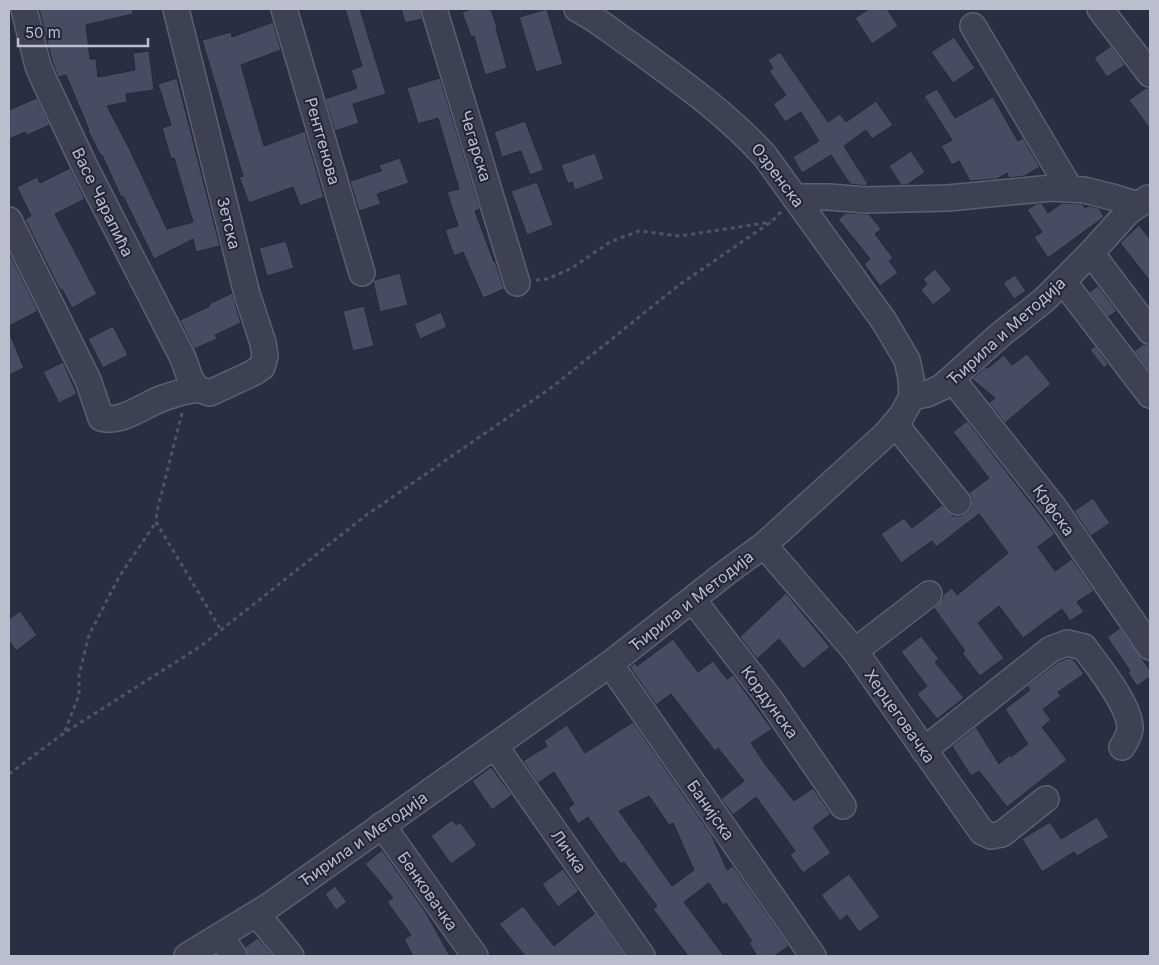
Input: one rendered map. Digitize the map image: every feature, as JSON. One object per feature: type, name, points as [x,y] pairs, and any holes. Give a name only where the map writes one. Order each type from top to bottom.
[{"type":"street","name":"Васе Чарапића","points":[[24,9],[38,66],[44,80],[86,169],[183,358],[192,390]]},
{"type":"street","name":"Зетска","points":[[9,220],[88,380],[101,418],[110,421],[162,398],[192,390],[210,393],[262,367],[265,356],[247,294],[176,9]]},
{"type":"street","name":"Рентгенова","points":[[284,9],[362,273]]},
{"type":"street","name":"Чегарска","points":[[434,9],[517,283]]},
{"type":"street","name":"Озренска","points":[[577,9],[606,27],[654,62],[736,126],[765,156],[884,321],[902,351],[910,371],[912,397]]},
{"type":"street","points":[[1100,9],[1150,74]]},
{"type":"street","points":[[973,26],[1070,190]]},
{"type":"street","points":[[795,197],[865,200],[970,197],[1037,189],[1084,190],[1146,208]]},
{"type":"street","name":"Ћирила и Методија","points":[[187,956],[258,914],[496,746],[610,664],[764,545],[895,424],[902,416],[912,397],[935,391],[952,379],[1000,335],[1044,300],[1091,253],[1116,224],[1146,208]]},
{"type":"street","points":[[1091,253],[1150,332]]},
{"type":"street","points":[[1062,281],[1150,395]]},
{"type":"street","name":"Крфска","points":[[952,379],[1055,509],[1150,647]]},
{"type":"street","points":[[895,424],[958,502]]},
{"type":"street","name":"Херцеговачка","points":[[764,545],[855,651],[982,832],[991,836],[1002,834],[1046,799]]},
{"type":"street","points":[[855,651],[929,594]]},
{"type":"street","name":"Кордунска","points":[[693,600],[769,698],[844,806]]},
{"type":"street","points":[[924,750],[1051,649],[1066,643],[1084,646],[1115,689],[1129,722],[1128,735],[1122,747]]},
{"type":"street","name":"Банијска","points":[[610,664],[812,956]]},
{"type":"street","name":"Личка","points":[[496,746],[642,956]]},
{"type":"street","name":"Бенковачка","points":[[382,825],[475,956]]},
{"type":"street","points":[[258,914],[291,956]]},
{"type":"street","points":[[220,936],[234,956]]},
{"type":"path","points":[[9,774],[64,733],[201,646],[365,516],[552,387],[679,285],[771,222],[795,197]]},
{"type":"path","points":[[517,283],[547,279],[572,268],[610,242],[639,231],[680,236],[771,222]]},
{"type":"path","points":[[64,733],[79,696],[79,676],[89,635],[119,577],[156,522],[157,512],[192,390]]},
{"type":"path","points":[[156,522],[221,630]]},
{"type":"building","points":[[39,9],[133,9],[133,14],[86,25],[90,59],[96,59],[98,77],[135,70],[133,53],[149,51],[154,90],[126,94],[127,102],[107,106],[167,229],[193,222],[174,158],[171,159],[162,128],[171,125],[158,84],[177,78],[220,246],[196,252],[193,239],[154,259],[88,131],[66,75],[58,77]]},
{"type":"building","points":[[345,9],[360,9],[386,94],[353,104],[359,123],[335,131],[325,99],[357,88],[351,70],[362,66]]},
{"type":"building","points":[[401,9],[420,9],[422,19],[405,23]]},
{"type":"building","points":[[472,9],[491,9],[507,68],[485,75],[474,36],[471,37],[462,12]]},
{"type":"building","points":[[547,9],[563,64],[536,72],[519,17]]},
{"type":"building","points":[[869,9],[887,9],[898,26],[872,44],[855,18]]},
{"type":"building","points":[[273,22],[281,50],[241,65],[264,146],[305,131],[324,197],[300,206],[293,187],[249,203],[239,177],[243,176],[202,40],[231,32],[232,37]]},
{"type":"building","points":[[954,37],[975,68],[953,83],[931,52]]},
{"type":"building","points":[[1111,46],[1125,65],[1107,77],[1094,58]]},
{"type":"building","points":[[780,52],[828,122],[840,114],[846,122],[876,101],[893,125],[872,139],[866,130],[844,146],[868,184],[865,186],[850,184],[831,155],[802,173],[793,157],[819,141],[801,112],[785,122],[773,104],[786,95],[769,71],[773,68],[768,60]]},
{"type":"building","points":[[440,78],[480,209],[475,211],[504,289],[483,298],[463,252],[454,256],[445,230],[458,226],[447,192],[459,189],[438,118],[418,124],[407,88]]},
{"type":"building","points":[[1146,88],[1150,88],[1150,129],[1129,100]]},
{"type":"building","points":[[937,89],[955,118],[993,97],[1018,141],[1023,138],[1040,167],[1024,176],[1009,178],[1007,173],[997,179],[970,181],[959,161],[952,165],[941,146],[952,140],[924,96]]},
{"type":"building","points":[[37,98],[50,125],[27,135],[25,132],[9,139],[9,110]]},
{"type":"building","points":[[525,121],[544,170],[530,175],[521,151],[502,157],[494,132]]},
{"type":"building","points":[[911,151],[925,172],[907,185],[901,185],[889,166]]},
{"type":"building","points":[[595,153],[604,179],[575,190],[572,182],[568,184],[561,165]]},
{"type":"building","points":[[400,158],[409,183],[377,194],[381,204],[359,211],[350,181],[381,171],[379,165]]},
{"type":"building","points":[[70,168],[85,199],[55,214],[97,294],[72,308],[62,289],[60,290],[25,219],[31,216],[17,187],[37,177],[40,183]]},
{"type":"building","points":[[537,182],[553,225],[527,235],[511,191]]},
{"type":"building","points":[[1042,203],[1048,213],[1062,203],[1082,204],[1085,208],[1088,206],[1099,208],[1104,217],[1048,258],[1034,237],[1042,232],[1027,210],[1036,204]]},
{"type":"building","points":[[846,213],[869,214],[881,229],[875,234],[893,258],[889,261],[898,273],[880,286],[864,264],[870,259],[838,219]]},
{"type":"building","points":[[1139,225],[1150,239],[1150,281],[1120,243]]},
{"type":"building","points":[[286,241],[294,268],[267,276],[259,248]]},
{"type":"building","points":[[9,252],[38,311],[9,326]]},
{"type":"building","points":[[935,269],[952,290],[933,305],[921,290],[927,284],[923,279]]},
{"type":"building","points":[[400,273],[408,305],[380,312],[373,281]]},
{"type":"building","points":[[1015,275],[1026,291],[1014,299],[1003,283]]},
{"type":"building","points":[[1098,286],[1117,311],[1108,317],[1089,292]]},
{"type":"building","points":[[232,293],[241,323],[215,335],[217,339],[194,349],[180,320]]},
{"type":"building","points":[[364,306],[374,346],[353,351],[343,311]]},
{"type":"building","points":[[441,312],[447,327],[420,339],[414,324]]},
{"type":"building","points":[[113,326],[128,355],[103,368],[88,339]]},
{"type":"building","points":[[9,332],[24,368],[9,375]]},
{"type":"building","points":[[1144,344],[1150,345],[1150,372],[1134,351]]},
{"type":"building","points":[[1095,346],[1108,364],[1104,368],[1090,350]]},
{"type":"building","points":[[1027,354],[1051,384],[1005,423],[989,403],[995,398],[972,379],[1004,355],[1012,365]]},
{"type":"building","points":[[63,362],[77,394],[59,403],[43,372]]},
{"type":"building","points":[[967,421],[1055,534],[1038,547],[1055,571],[1072,559],[1094,591],[1077,602],[1084,612],[1070,621],[1062,609],[1023,638],[999,606],[978,623],[1004,658],[980,676],[962,653],[965,651],[934,608],[942,600],[943,595],[952,588],[957,595],[1008,553],[979,514],[936,547],[932,541],[901,563],[881,534],[904,518],[912,528],[942,505],[953,516],[961,516],[971,508],[972,500],[969,493],[989,478],[953,432]]},
{"type":"building","points":[[1093,498],[1110,523],[1091,536],[1074,511]]},
{"type":"building","points":[[786,593],[830,647],[803,669],[779,639],[757,659],[740,637]]},
{"type":"building","points":[[20,611],[37,635],[16,651],[9,640],[9,619]]},
{"type":"building","points":[[1120,628],[1150,670],[1150,677],[1137,686],[1128,673],[1130,671],[1107,637]]},
{"type":"building","points":[[921,636],[939,659],[935,662],[964,698],[937,719],[917,694],[927,686],[901,652]]},
{"type":"building","points":[[673,639],[698,672],[713,661],[727,679],[733,675],[772,729],[751,743],[765,764],[794,801],[813,788],[831,814],[813,827],[831,853],[803,873],[790,855],[795,851],[756,797],[733,815],[721,799],[744,781],[718,748],[715,751],[671,694],[656,705],[630,667],[635,663],[637,666]]},
{"type":"building","points":[[1068,658],[1073,659],[1084,674],[1058,692],[1061,696],[1043,709],[1051,720],[1042,727],[1067,760],[1007,807],[979,771],[971,776],[952,746],[976,727],[999,764],[1010,755],[1011,757],[1028,744],[1005,709],[1030,690],[1027,686],[1058,662]]},
{"type":"building","points":[[633,722],[712,836],[727,870],[733,866],[789,946],[774,956],[757,956],[749,943],[752,941],[726,903],[723,905],[709,883],[684,902],[724,956],[688,956],[653,909],[657,906],[624,862],[621,864],[588,817],[578,824],[568,808],[574,804],[554,772],[538,783],[523,761],[547,746],[544,741],[567,725],[585,753]],"holes":[[[649,796],[669,825],[673,823],[694,870],[672,886],[619,811]]]},
{"type":"building","points":[[491,767],[512,795],[492,810],[472,781]]},
{"type":"building","points":[[1097,817],[1109,837],[1077,856],[1074,852],[1042,872],[1022,839],[1050,822],[1061,839]]},
{"type":"building","points":[[452,820],[456,825],[460,822],[477,845],[451,864],[431,836]]},
{"type":"building","points":[[382,850],[425,911],[450,956],[413,956],[404,939],[411,935],[387,902],[393,898],[365,864]]},
{"type":"building","points":[[563,869],[579,891],[558,907],[542,884]]},
{"type":"building","points":[[849,874],[880,917],[859,932],[847,915],[840,921],[821,895]]},
{"type":"building","points":[[335,886],[347,902],[336,910],[325,894]]},
{"type":"building","points":[[523,906],[554,946],[595,913],[625,956],[525,956],[499,924]]},
{"type":"building","points":[[258,938],[273,956],[248,956],[245,947]]}]
